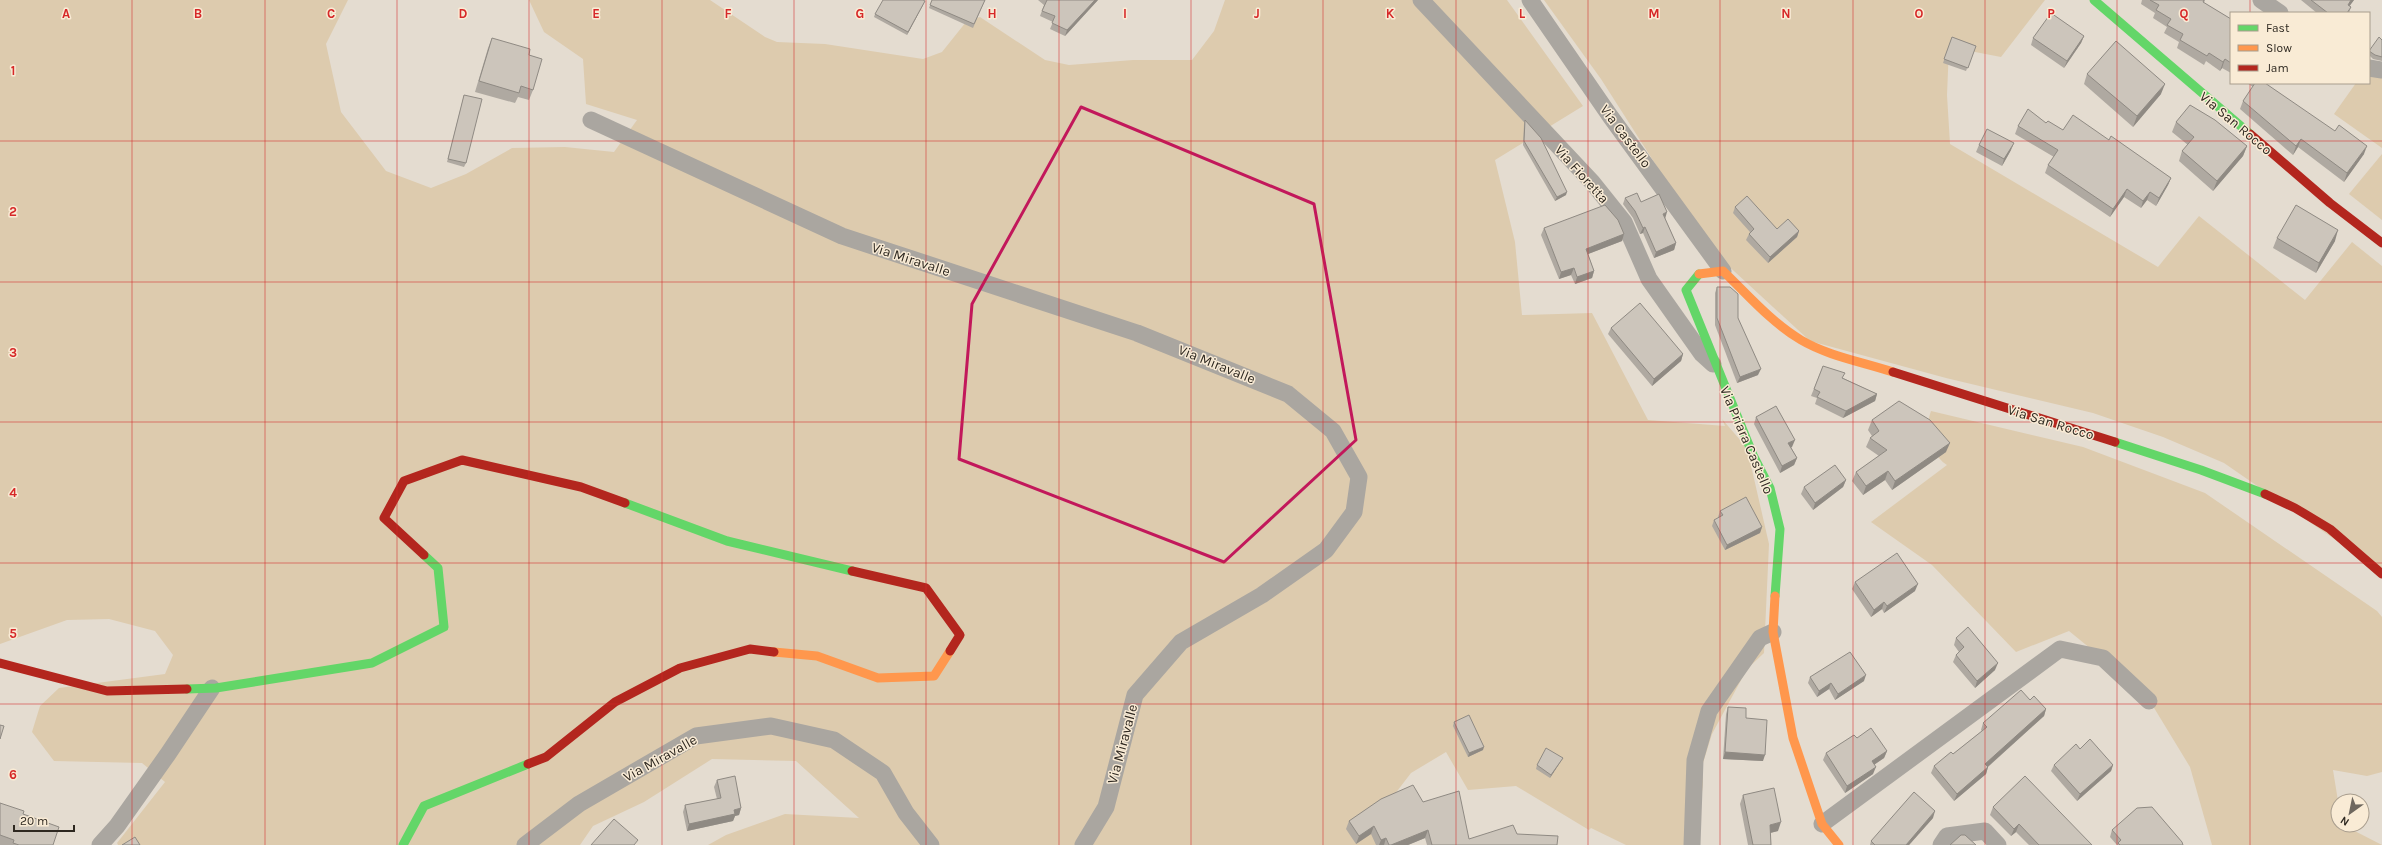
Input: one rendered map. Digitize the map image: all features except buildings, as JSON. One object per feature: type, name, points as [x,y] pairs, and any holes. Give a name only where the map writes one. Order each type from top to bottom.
[{"type":"street","name":"Via Fioretta","points":[[1421,0],[1592,182],[1619,216],[1649,279],[1702,354],[1716,366]]},
{"type":"street","name":"Via Castello","points":[[1530,0],[1610,116],[1723,271]]},
{"type":"street","name":"Via San Rocco","points":[[2094,0],[2330,203],[2382,243]]},
{"type":"street","points":[[2261,0],[2279,12]]},
{"type":"street","points":[[2370,68],[2382,70]]},
{"type":"street","name":"Via Miravalle","points":[[591,120],[842,236],[1137,333],[1282,391],[1288,394],[1333,431],[1359,477],[1354,512],[1326,550],[1262,595],[1181,642],[1135,695],[1106,807],[1083,845]]},
{"type":"street","name":"Via Priara Castello","points":[[1723,271],[1703,271],[1692,279],[1686,290],[1716,366],[1770,488],[1780,529],[1773,632],[1793,738],[1822,824],[1839,845]]},
{"type":"street","name":"Via San Rocco","points":[[1723,271],[1783,329],[1799,340],[1942,389],[2201,470],[2266,495],[2295,508],[2330,529],[2382,574]]},
{"type":"street","points":[[0,663],[107,691],[212,688],[372,663],[444,627],[438,568],[384,518],[404,481],[462,460],[581,487],[727,541],[926,588],[960,635],[934,676],[878,678],[817,656],[750,649],[680,668],[615,702],[546,757],[424,806],[403,845]]},
{"type":"street","points":[[1692,845],[1695,760],[1709,710],[1760,638],[1773,632]]},
{"type":"street","points":[[1822,824],[2060,649],[2103,658],[2149,701]]},
{"type":"street","points":[[100,845],[117,826],[212,688]]},
{"type":"street","name":"Via Miravalle","points":[[525,845],[579,804],[696,736],[770,726],[834,740],[883,772],[906,813],[931,845]]},
{"type":"street","points":[[1941,845],[1947,836],[1985,831],[1998,845]]},
{"type":"highlighted area","points":[[1081,107],[1314,204],[1356,440],[1224,562],[959,459],[972,304]]},
{"type":"shaded area","points":[[0,0],[348,0],[326,44],[341,112],[386,171],[431,188],[466,174],[512,148],[565,147],[614,152],[637,120],[586,104],[583,59],[544,32],[529,0],[710,0],[765,37],[777,42],[825,44],[923,59],[942,52],[966,22],[980,17],[1045,60],[1069,65],[1133,60],[1192,60],[1214,31],[1225,0],[1507,0],[1583,106],[1495,160],[1515,242],[1522,315],[1592,313],[1648,420],[1725,426],[1722,419],[1747,448],[1769,544],[1764,653],[1747,669],[1712,734],[1703,763],[1703,785],[1694,845],[1626,845],[1591,828],[1589,830],[1516,786],[1468,790],[1446,752],[1411,773],[1378,816],[1381,845],[708,845],[726,835],[785,814],[859,818],[796,761],[712,759],[644,802],[593,826],[580,845],[118,845],[117,843],[165,782],[142,763],[54,761],[32,732],[40,706],[59,688],[165,674],[173,655],[155,631],[109,619],[67,620],[0,644]]},
{"type":"shaded area","points":[[1544,0],[2045,0],[2001,57],[1949,47],[1947,95],[1950,144],[2158,267],[2199,216],[2305,300],[2352,242],[2382,266],[2382,572],[2224,463],[2163,437],[2093,413],[1946,378],[1810,341],[1709,248],[1601,79]]},
{"type":"shaded area","points":[[2370,69],[2382,71],[2382,148],[2334,114],[2355,84],[2370,84]]},
{"type":"shaded area","points":[[2382,154],[2382,220],[2349,194]]},
{"type":"shaded area","points":[[1931,411],[2083,447],[2205,493],[2377,611],[2382,617],[2382,772],[2367,776],[2333,770],[2337,793],[2330,793],[2330,833],[2359,833],[2382,845],[2212,845],[2190,767],[2145,693],[2069,631],[2016,652],[1932,565],[1871,522],[1947,465],[1941,461],[1930,441],[1928,426]]},
{"type":"traffic: fast","points":[[2094,0],[2250,134]]},
{"type":"traffic: fast","points":[[1699,274],[1686,290],[1753,455],[1770,488],[1780,529],[1775,596]]},
{"type":"traffic: fast","points":[[2115,442],[2201,470],[2265,494]]},
{"type":"traffic: fast","points":[[625,503],[727,541],[852,571]]},
{"type":"traffic: fast","points":[[187,689],[216,688],[372,663],[444,627],[438,568],[424,555]]},
{"type":"traffic: fast","points":[[403,845],[424,806],[528,764]]},
{"type":"traffic: slow","points":[[1699,274],[1723,271],[1770,317],[1790,333],[1811,346],[1834,355],[1893,372]]},
{"type":"traffic: slow","points":[[1775,596],[1773,632],[1793,738],[1822,824],[1839,845]]},
{"type":"traffic: slow","points":[[774,652],[817,656],[878,678],[934,676],[950,651]]},
{"type":"traffic: jam","points":[[2250,134],[2330,203],[2382,243]]},
{"type":"traffic: jam","points":[[1893,372],[2115,442]]},
{"type":"traffic: jam","points":[[424,555],[384,518],[404,481],[462,460],[581,487],[625,503]]},
{"type":"traffic: jam","points":[[2265,494],[2295,508],[2330,529],[2382,574]]},
{"type":"traffic: jam","points":[[852,571],[926,588],[960,635],[950,651]]},
{"type":"traffic: jam","points":[[528,764],[546,757],[615,702],[680,668],[750,649],[774,652]]},
{"type":"traffic: jam","points":[[0,663],[107,691],[187,689]]}]
